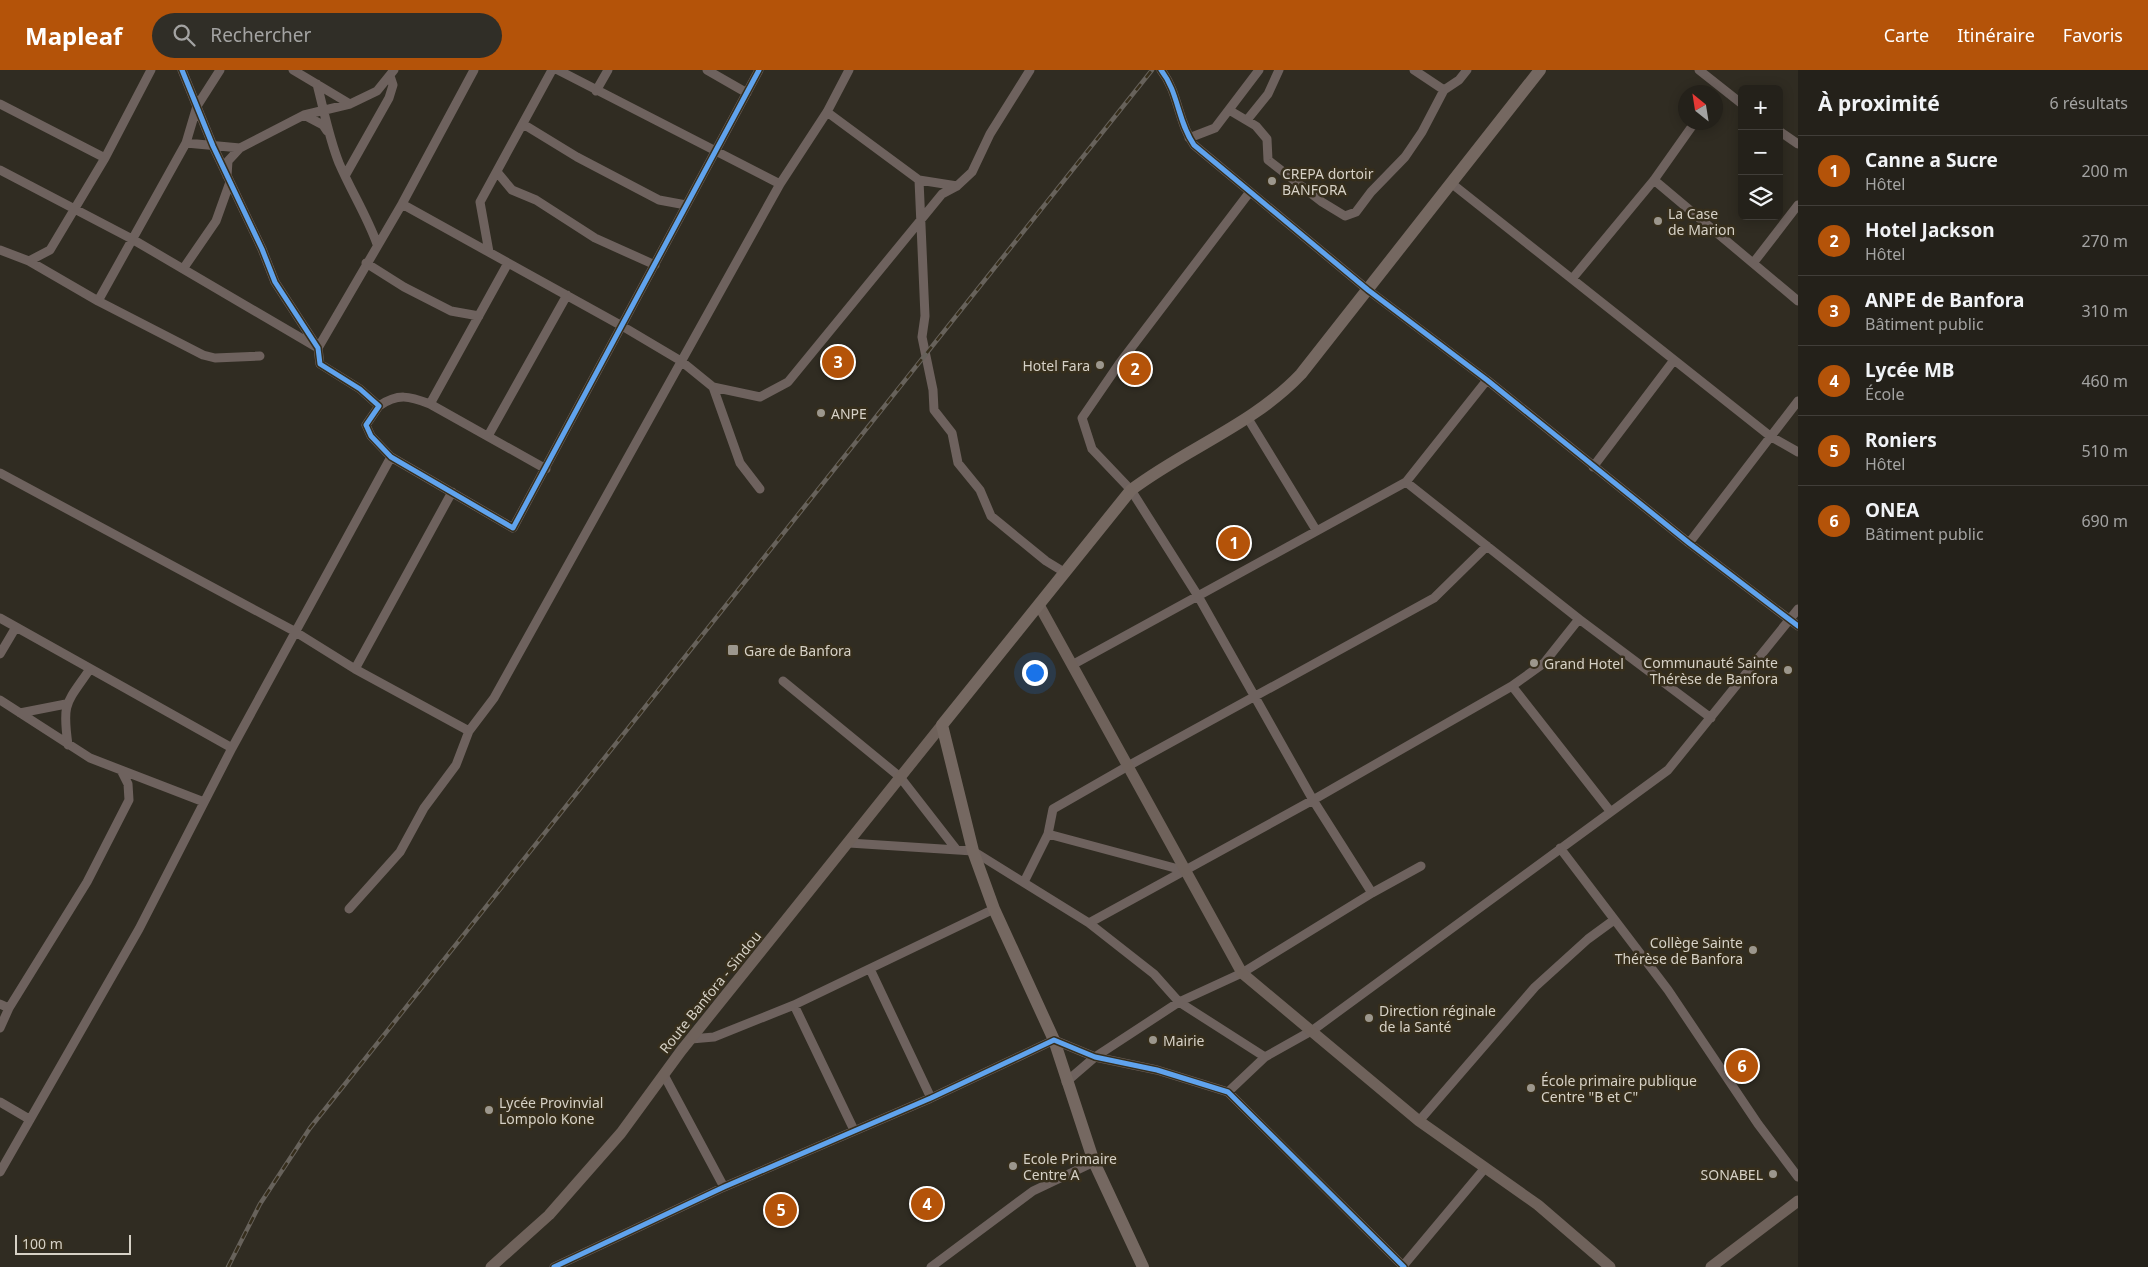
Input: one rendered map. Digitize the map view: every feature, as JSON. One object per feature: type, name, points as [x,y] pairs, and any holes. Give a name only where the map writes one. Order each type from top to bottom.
[{"type":"highway","points":[[1143,1267],[1094,1162],[1066,1082],[1054,1040],[994,909],[973,851],[942,725],[1131,490],[1170,462],[1247,417],[1291,385],[1540,70]]},
{"type":"main road","points":[[1039,605],[1242,973],[1313,1030],[1419,1121],[1538,1206],[1610,1267]]},
{"type":"main road","name":"Route Banfora - Sindou","points":[[491,1267],[549,1215],[621,1133],[691,1039],[850,843],[900,776],[942,725]]},
{"type":"main road","points":[[1711,1267],[1798,1202]]},
{"type":"street","points":[[29,261],[50,250],[76,210],[106,158],[151,70]]},
{"type":"street","points":[[182,70],[213,146],[262,249],[275,282],[318,348],[320,364],[360,389],[378,406]]},
{"type":"street","points":[[98,301],[186,143],[196,106],[220,70]]},
{"type":"street","points":[[293,70],[350,104]]},
{"type":"street","points":[[318,348],[402,204],[474,70]]},
{"type":"street","points":[[489,252],[480,202],[552,70]]},
{"type":"street","points":[[558,70],[780,184]]},
{"type":"street","points":[[596,91],[608,70]]},
{"type":"street","points":[[707,70],[747,92]]},
{"type":"street","points":[[546,469],[430,404],[402,396],[391,397],[378,406],[366,425],[371,436],[391,457],[513,528],[546,469],[759,70]]},
{"type":"street","points":[[349,909],[400,852],[424,808],[456,765],[469,731],[494,698],[780,184],[827,112],[849,70]]},
{"type":"street","points":[[402,204],[622,326],[681,361],[714,387],[760,397],[788,382],[942,194],[957,186],[972,172],[990,134],[1030,70]]},
{"type":"street","points":[[1161,70],[1172,88],[1182,125],[1194,145],[1368,290],[1487,380],[1689,543],[1798,626]]},
{"type":"street","points":[[1189,138],[1215,128],[1259,70]]},
{"type":"street","points":[[1247,120],[1268,94],[1279,70]]},
{"type":"street","points":[[1414,70],[1444,90]]},
{"type":"street","points":[[1229,110],[1256,126],[1267,139],[1268,160],[1322,202],[1345,216],[1356,212],[1371,192],[1405,157],[1422,132],[1444,90],[1459,80],[1467,70]]},
{"type":"street","points":[[1699,70],[1713,85]]},
{"type":"street","points":[[183,269],[216,221],[228,179],[228,161],[240,148],[304,115],[350,104],[377,92],[392,73]]},
{"type":"street","points":[[345,176],[389,98],[392,73]]},
{"type":"street","points":[[317,84],[329,133],[345,176],[353,196],[369,221],[377,244]]},
{"type":"street","points":[[1723,94],[1738,102]]},
{"type":"street","points":[[0,104],[106,158]]},
{"type":"street","points":[[827,112],[919,180],[957,186]]},
{"type":"street","points":[[304,115],[323,125],[329,133]]},
{"type":"street","points":[[523,124],[577,157],[659,200],[686,205]]},
{"type":"street","points":[[1572,279],[1654,180],[1689,130]]},
{"type":"street","points":[[1783,133],[1798,144]]},
{"type":"street","points":[[186,143],[240,148]]},
{"type":"street","points":[[0,170],[132,239],[318,348]]},
{"type":"street","points":[[497,172],[512,190],[536,200],[595,238],[654,265]]},
{"type":"street","points":[[919,180],[924,316],[922,337],[933,390],[934,410],[952,433],[958,463],[980,490],[991,516],[1064,572]]},
{"type":"street","points":[[1654,180],[1754,262],[1798,301]]},
{"type":"street","points":[[1451,183],[1770,436],[1798,452]]},
{"type":"street","points":[[1250,193],[1119,364],[1082,418],[1092,449],[1131,490],[1198,596],[1313,800],[1372,893]]},
{"type":"street","points":[[1754,262],[1798,205]]},
{"type":"street","points":[[0,250],[29,261],[98,301],[203,355],[215,358],[260,356]]},
{"type":"street","points":[[366,263],[404,287],[451,311],[479,316]]},
{"type":"street","points":[[430,404],[508,263]]},
{"type":"street","points":[[488,436],[566,295]]},
{"type":"street","points":[[1593,466],[1674,360]]},
{"type":"street","points":[[1072,664],[1406,482],[1487,380]]},
{"type":"street","points":[[714,387],[740,463],[760,489]]},
{"type":"street","points":[[1689,543],[1798,401]]},
{"type":"street","points":[[1247,417],[1316,530]]},
{"type":"street","points":[[0,1172],[139,929],[294,631],[391,457]]},
{"type":"street","points":[[0,473],[294,631],[355,669],[469,731]]},
{"type":"street","points":[[1406,482],[1579,620],[1712,718]]},
{"type":"street","points":[[355,669],[452,492]]},
{"type":"street","points":[[1024,882],[1048,834],[1054,809],[1128,766],[1434,598],[1487,546]]},
{"type":"street","points":[[1228,1092],[1265,1057],[1313,1030],[1668,770],[1712,718],[1798,609]]},
{"type":"street","points":[[0,618],[232,748]]},
{"type":"street","points":[[1089,923],[1313,800],[1512,686],[1544,663],[1579,620]]},
{"type":"street","points":[[0,654],[16,627]]},
{"type":"street","points":[[68,745],[64,716],[66,704],[90,669]]},
{"type":"street","points":[[783,680],[900,776],[956,849]]},
{"type":"street","points":[[1512,686],[1610,811]]},
{"type":"street","points":[[0,700],[93,760],[204,802]]},
{"type":"street","points":[[20,713],[66,704]]},
{"type":"street","points":[[0,1028],[9,1008],[87,882],[129,800],[128,784],[121,770]]},
{"type":"street","points":[[1048,834],[1186,871]]},
{"type":"street","points":[[850,843],[973,851],[1089,923],[1154,974],[1179,1002],[1265,1057]]},
{"type":"street","points":[[1560,848],[1668,990],[1758,1124],[1798,1177]]},
{"type":"street","points":[[1066,1082],[1095,1057],[1179,1002],[1242,973],[1372,893],[1421,866]]},
{"type":"street","points":[[691,1039],[714,1037],[794,1005],[994,909]]},
{"type":"street","points":[[1419,1121],[1535,987],[1588,939],[1614,920]]},
{"type":"street","points":[[870,969],[931,1098]]},
{"type":"street","points":[[0,1004],[9,1008]]},
{"type":"street","points":[[794,1005],[854,1130]]},
{"type":"street","points":[[554,1267],[724,1187],[931,1098],[1054,1040],[1095,1057],[1157,1070],[1228,1092],[1403,1266],[1485,1168]]},
{"type":"street","points":[[664,1075],[724,1187]]},
{"type":"street","points":[[0,1102],[29,1119]]},
{"type":"street","points":[[931,1267],[1033,1191],[1094,1162]]},
{"type":"railway","points":[[228,1267],[260,1204],[310,1128],[1152,70]]},
{"type":"cycle path","points":[[182,70],[213,146],[262,249],[275,282],[318,348],[320,364],[360,389],[379,406],[366,425],[371,436],[391,457],[513,528],[759,70]]},
{"type":"cycle path","points":[[1161,70],[1171,88],[1188,136],[1194,145],[1368,290],[1487,380],[1689,543],[1798,626]]},
{"type":"cycle path","points":[[554,1267],[724,1187],[931,1098],[1054,1040],[1095,1057],[1157,1070],[1228,1092],[1404,1267]]},
{"type":"place","name":"CREPA dortoir BANFORA","points":[[1272,181]]},
{"type":"place","name":"La Case de Marion","points":[[1658,221]]},
{"type":"place","name":"ANPE de Banfora","points":[[838,362]]},
{"type":"place","name":"Hotel Fara","points":[[1100,365]]},
{"type":"place","name":"Hotel Jackson","points":[[1135,369]]},
{"type":"place","name":"ANPE","points":[[821,413]]},
{"type":"place","name":"Canne a Sucre","points":[[1234,543]]},
{"type":"place","name":"Gare de Banfora","points":[[733,650]]},
{"type":"place","name":"Grand Hotel","points":[[1534,663]]},
{"type":"place","name":"Communauté Sainte Thérèse de Banfora","points":[[1788,670]]},
{"type":"place","name":"Collège Sainte Thérèse de Banfora","points":[[1753,950]]},
{"type":"place","name":"Direction réginale de la Santé","points":[[1369,1018]]},
{"type":"place","name":"Mairie","points":[[1153,1040]]},
{"type":"place","name":"ONEA","points":[[1742,1066]]},
{"type":"place","name":"École primaire publique Centre \"B et C\"","points":[[1531,1088]]},
{"type":"place","name":"Lycée Provinvial Lompolo Kone","points":[[489,1110]]},
{"type":"place","name":"Ecole Primaire Centre A","points":[[1013,1166]]},
{"type":"place","name":"SONABEL","points":[[1773,1174]]},
{"type":"place","name":"Lycée MB","points":[[927,1204]]},
{"type":"place","name":"Roniers","points":[[781,1210]]}]
